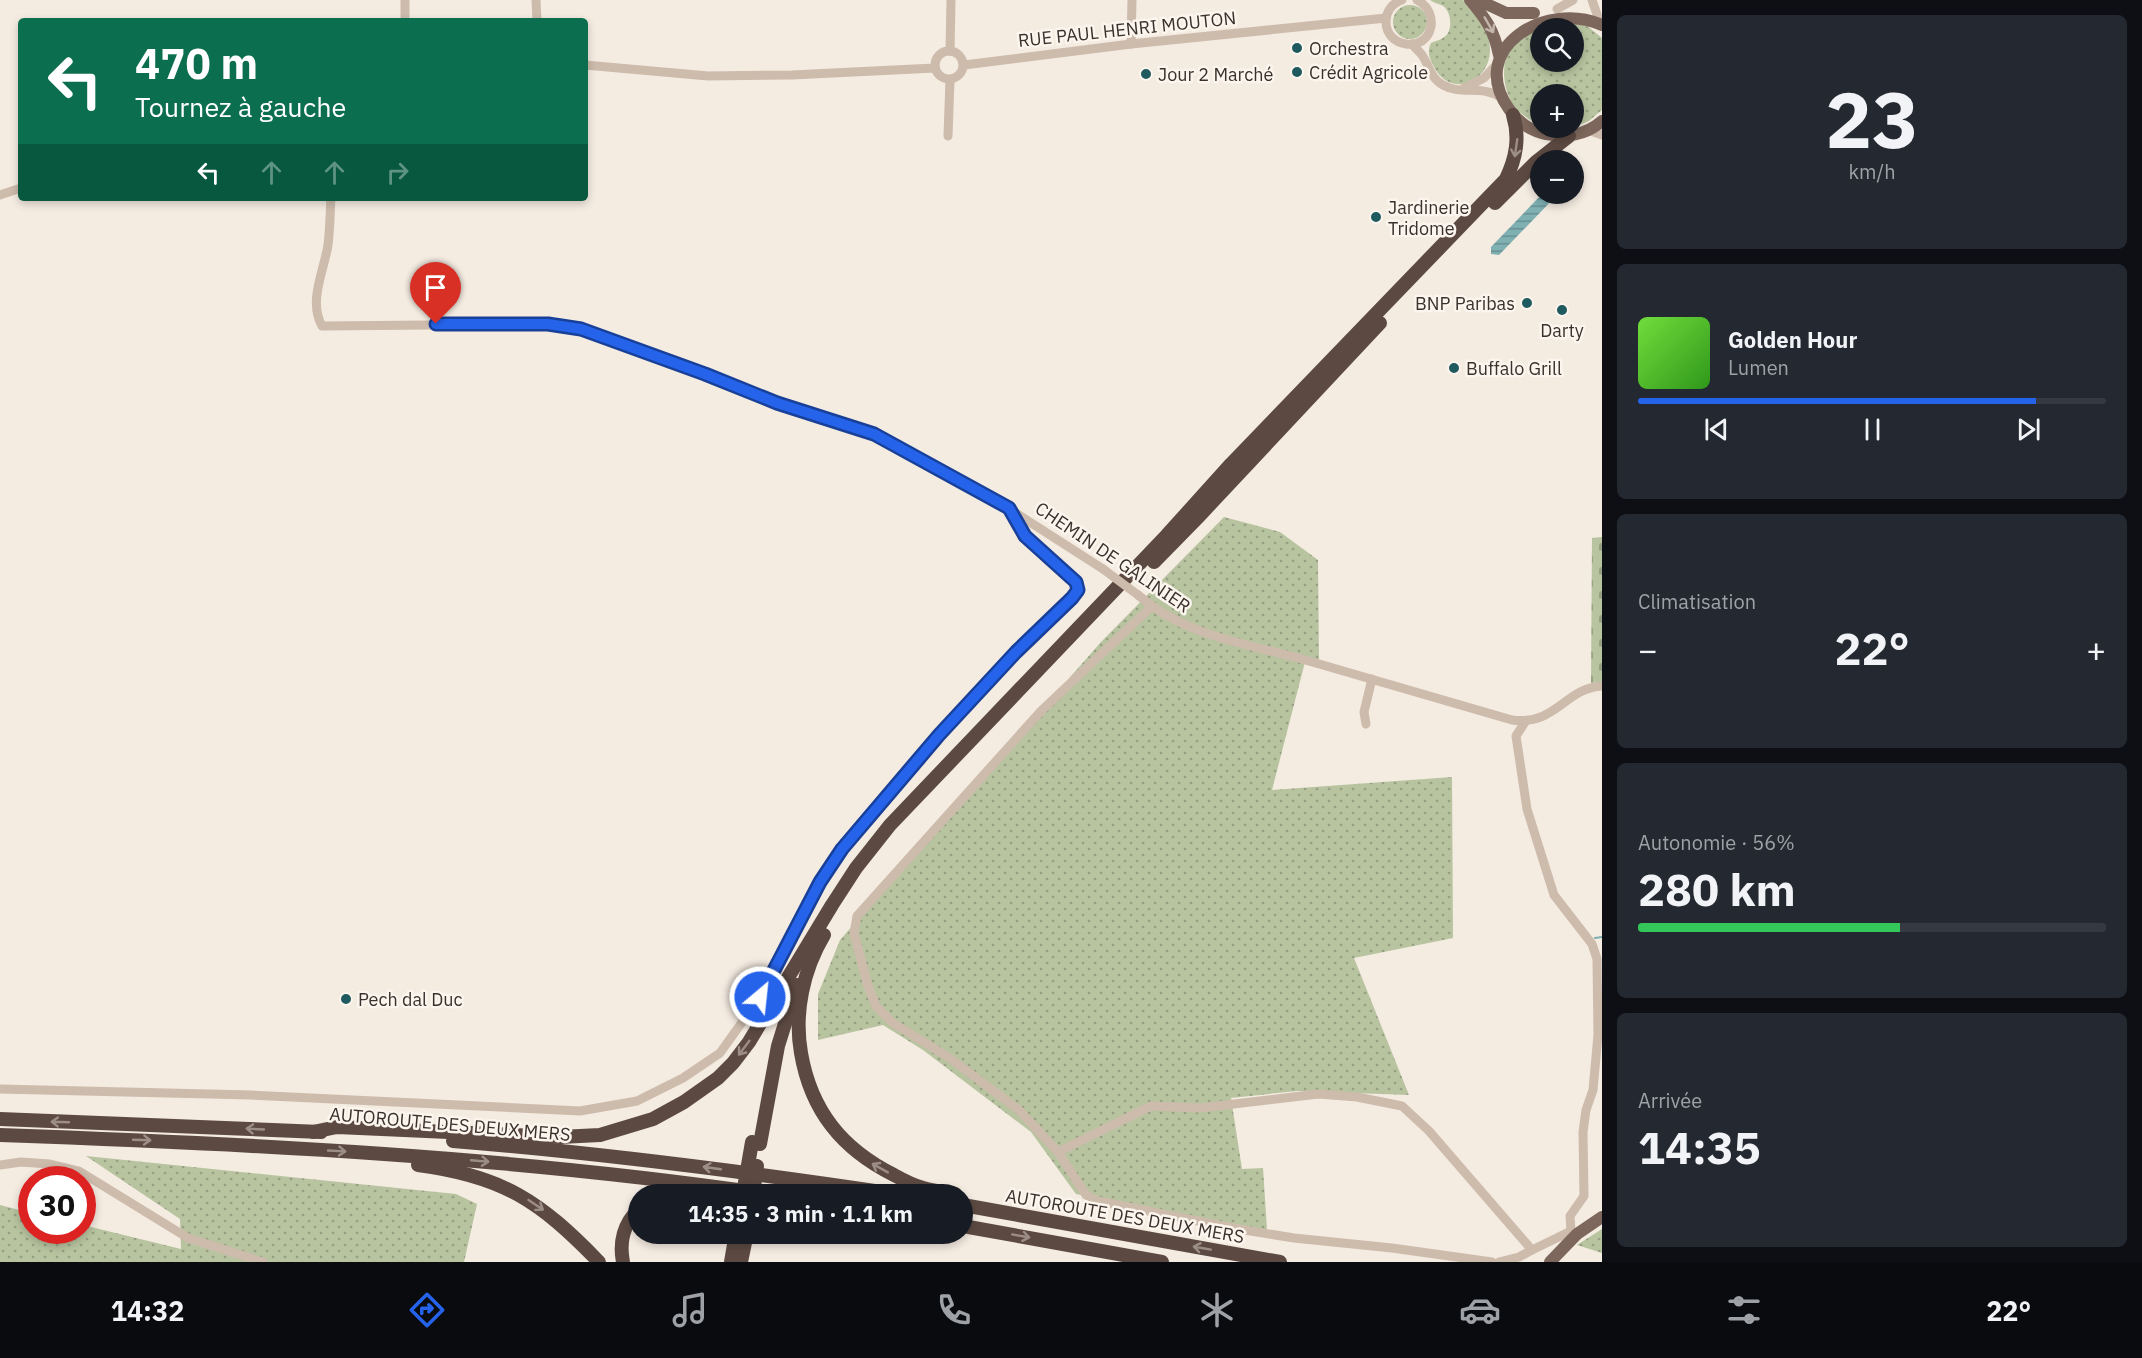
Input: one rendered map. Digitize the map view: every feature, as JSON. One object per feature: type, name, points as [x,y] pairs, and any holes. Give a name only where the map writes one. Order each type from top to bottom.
[{"type":"highway","points":[[313,1132],[338,1127],[582,1137],[617,1132],[653,1119],[702,1090],[733,1063],[749,1042],[856,868],[890,825],[1167,535],[1256,438],[1506,179],[1515,158],[1517,128],[1513,115]]},
{"type":"highway","points":[[748,1184],[773,1067],[787,1014],[805,963],[860,877],[883,847],[1109,606],[1200,515],[1267,441],[1488,211],[1536,162],[1566,138]]},
{"type":"highway","points":[[822,939],[804,982],[798,1022],[805,1074],[818,1107],[838,1134],[872,1163],[914,1184]]},
{"type":"highway","points":[[756,1143],[772,1043],[809,945]]},
{"type":"highway","name":"AUTOROUTE DES DEUX MERS","points":[[0,1119],[313,1132],[560,1150],[699,1166],[825,1184]]},
{"type":"highway","name":"AUTOROUTE DES DEUX MERS","points":[[0,1135],[174,1141],[359,1152],[555,1168],[677,1184]]},
{"type":"highway","points":[[359,1152],[381,1161],[462,1172],[504,1187],[524,1197],[559,1222],[599,1262]]},
{"type":"highway","points":[[973,1198],[1038,1210],[1080,1225]]},
{"type":"highway","name":"AUTOROUTE DES DEUX MERS","points":[[973,1207],[1280,1262]]},
{"type":"highway","points":[[623,1262],[621,1244],[628,1221]]},
{"type":"highway","points":[[973,1228],[1162,1262]]},
{"type":"highway","points":[[731,1262],[734,1244]]},
{"type":"highway","points":[[741,1262],[745,1244]]},
{"type":"main road","points":[[1470,0],[1488,22],[1496,38],[1498,87],[1502,98],[1513,115],[1530,128]]},
{"type":"main road","points":[[1478,0],[1506,13],[1538,13],[1557,9],[1580,12],[1601,24]]},
{"type":"main road","points":[[1498,59],[1505,41],[1514,30],[1525,20],[1538,13]]},
{"type":"main road","points":[[1584,131],[1602,121]]},
{"type":"main road","points":[[1550,1262],[1574,1233],[1602,1217]]},
{"type":"street","points":[[405,0],[405,18]]},
{"type":"street","points":[[536,0],[537,18]]},
{"type":"street","points":[[950,51],[951,0]]},
{"type":"street","points":[[1131,44],[1132,0]]},
{"type":"street","points":[[1402,0],[1391,7],[1386,21],[1390,35],[1402,44],[1412,44],[1429,33],[1432,19],[1427,7],[1417,0]]},
{"type":"street","points":[[1557,9],[1573,0]]},
{"type":"street","points":[[1592,0],[1601,24]]},
{"type":"street","name":"RUE PAUL HENRI MOUTON","points":[[964,65],[1131,44],[1386,21]]},
{"type":"street","points":[[1423,39],[1423,56]]},
{"type":"street","points":[[1412,44],[1423,56],[1433,76],[1441,85],[1461,90],[1490,91],[1502,98]]},
{"type":"street","points":[[950,51],[960,56],[964,65],[960,75],[950,80],[938,74],[935,68],[937,58],[950,51]]},
{"type":"street","points":[[1461,90],[1484,78],[1498,59]]},
{"type":"street","points":[[588,65],[675,74],[728,76],[935,68]]},
{"type":"street","points":[[948,136],[950,80]]},
{"type":"street","points":[[1588,130],[1602,135]]},
{"type":"street","points":[[0,195],[18,189]]},
{"type":"street","name":"CHEMIN DE GALINIER","points":[[331,201],[328,245],[318,288],[316,315],[322,326],[548,324],[581,329],[694,369],[777,403],[874,434],[1009,508],[1102,569],[1151,607],[1198,632],[1525,722]]},
{"type":"street","points":[[0,1089],[239,1095],[580,1111],[637,1101],[683,1078],[720,1053],[760,997],[820,882],[848,841],[939,735],[1016,652],[1078,590],[1076,582],[1025,536],[1009,508]]},
{"type":"street","points":[[1151,607],[1041,711],[857,916],[854,933],[868,986],[876,1006],[893,1023],[951,1059],[1019,1110],[1058,1152],[1086,1195],[1098,1201],[1294,1238],[1392,1248],[1492,1262]]},
{"type":"street","points":[[1366,724],[1364,712],[1372,679]]},
{"type":"street","points":[[1498,1262],[1519,1257],[1574,1233],[1570,1216],[1584,1196],[1583,1132],[1586,1110],[1593,1090],[1598,1035],[1599,965],[1596,953],[1592,944],[1554,896],[1527,809],[1516,736],[1525,722],[1548,715],[1578,693],[1602,686]]},
{"type":"street","points":[[1058,1152],[1151,1106],[1200,1108],[1318,1094],[1357,1097],[1402,1106],[1429,1131],[1532,1250]]},
{"type":"street","points":[[0,1165],[21,1162],[50,1164],[80,1172],[188,1238],[263,1262]]},
{"type":"green space","points":[[1430,0],[1463,0],[1482,22],[1489,43],[1489,60],[1481,74],[1470,82],[1457,84],[1444,79],[1430,59],[1431,43],[1447,34],[1450,22],[1446,9]]},
{"type":"green space","points":[[1410,5],[1422,10],[1427,22],[1422,34],[1410,39],[1398,34],[1393,22],[1398,10]]},
{"type":"green space","points":[[1584,25],[1602,38],[1602,110],[1584,123],[1584,84],[1530,84],[1530,120],[1520,112],[1507,92],[1504,67],[1509,51],[1521,35],[1530,28],[1530,72],[1584,72]]},
{"type":"green space","points":[[1224,517],[1280,532],[1318,560],[1319,661],[1305,662],[1272,790],[1452,777],[1453,938],[1354,958],[1409,1095],[1297,1091],[1231,1098],[1242,1169],[1263,1168],[1267,1230],[1076,1194],[1031,1132],[923,1050],[883,1025],[818,1040],[818,994],[840,940],[1101,642]]},
{"type":"green space","points":[[1602,537],[1602,682],[1591,683],[1592,538]]},
{"type":"green space","points":[[86,1156],[456,1194],[477,1204],[464,1262],[0,1262],[0,1205],[18,1210],[18,1244],[96,1244],[96,1228],[181,1249],[180,1219]]},
{"type":"green space","points":[[1602,1229],[1602,1253],[1577,1245]]},
{"type":"water","points":[[1532,204],[1548,204],[1499,255],[1491,254],[1491,247]]},
{"type":"waterway","points":[[1595,938],[1602,937]]},
{"type":"place","name":"Orchestra","points":[[1297,48]]},
{"type":"place","name":"Crédit Agricole","points":[[1297,72]]},
{"type":"place","name":"Jour 2 Marché","points":[[1146,74]]},
{"type":"place","name":"Jardinerie Tridome","points":[[1376,217]]},
{"type":"place","name":"BNP Paribas","points":[[1527,303]]},
{"type":"place","name":"Darty","points":[[1562,310]]},
{"type":"place","name":"Buffalo Grill","points":[[1454,368]]},
{"type":"place","name":"Pech dal Duc","points":[[346,999]]},
{"type":"route","points":[[436,324],[548,324],[581,329],[777,403],[874,434],[1009,508],[1025,536],[1052,563],[1076,582],[1078,590],[1072,598],[1016,652],[939,735],[842,849],[820,882],[760,997]]}]
